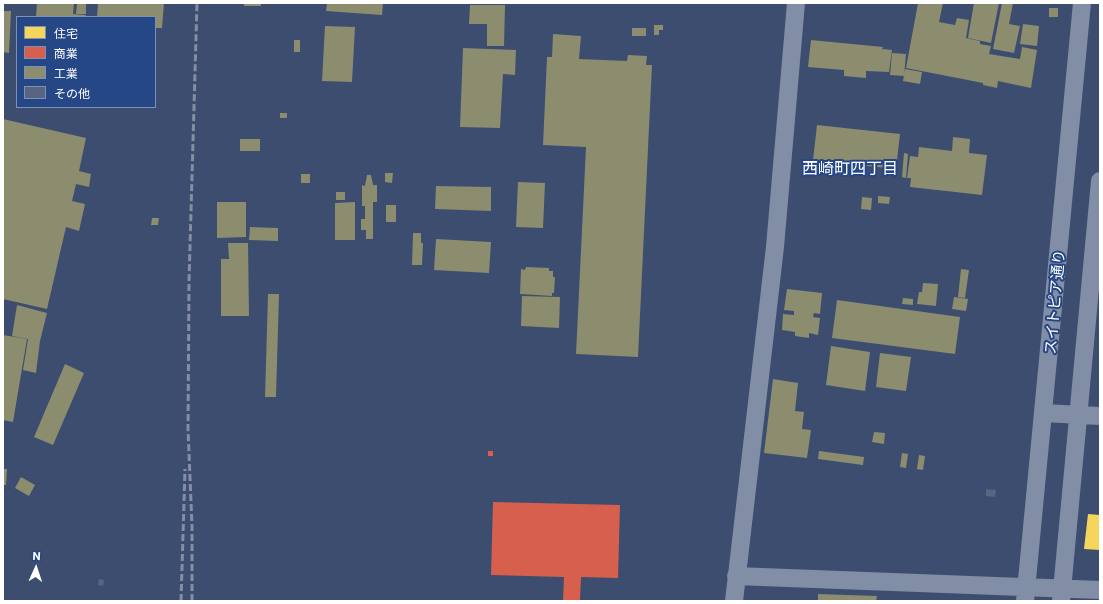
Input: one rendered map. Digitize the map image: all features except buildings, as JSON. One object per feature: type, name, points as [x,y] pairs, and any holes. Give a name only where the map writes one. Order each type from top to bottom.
[{"type":"street","points":[[734,601],[775,246],[796,3]]},
{"type":"street","name":"スイトピア通り","points":[[1026,594],[1082,3]]},
{"type":"street","points":[[1061,595],[1100,181]]},
{"type":"street","points":[[1044,413],[1100,416]]},
{"type":"street","points":[[736,576],[1026,594],[1061,595],[1100,590]]},
{"type":"railway","points":[[192,601],[192,526],[188,429],[189,281],[197,3]]},
{"type":"railway","points":[[181,601],[185,469]]},
{"type":"district","name":"西崎町四丁目","points":[[850,169]]}]
